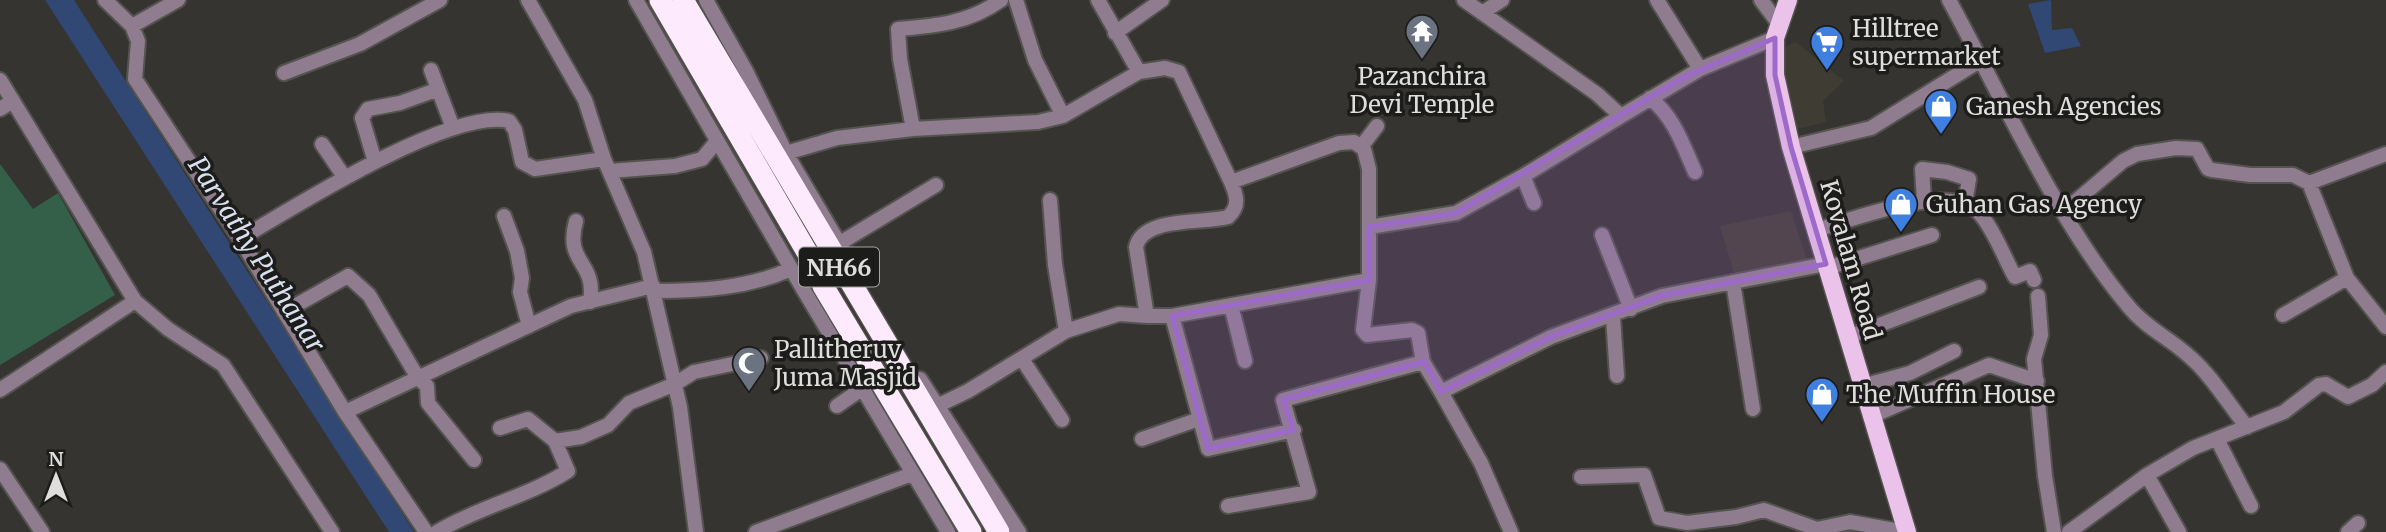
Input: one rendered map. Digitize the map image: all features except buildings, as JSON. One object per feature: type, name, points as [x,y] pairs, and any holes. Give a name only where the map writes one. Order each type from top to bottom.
[{"type":"highway","name":"NH66","points":[[660,0],[818,271],[822,286],[971,532]]},
{"type":"highway","name":"NH66","points":[[683,0],[999,532]]},
{"type":"main road","name":"Kovalam Road","points":[[1788,0],[1777,31],[1775,75],[1791,147],[1906,532]]},
{"type":"street","points":[[105,0],[131,26],[138,41],[135,79],[240,239],[345,412],[426,532]]},
{"type":"street","points":[[131,26],[178,0]]},
{"type":"street","points":[[284,73],[359,44],[440,0]]},
{"type":"street","points":[[528,0],[585,100],[607,165],[644,252],[675,384],[696,532]]},
{"type":"street","points":[[636,0],[791,269],[948,532]]},
{"type":"street","points":[[706,0],[746,71],[786,153],[937,406],[1019,532]]},
{"type":"street","points":[[913,129],[900,60],[898,29],[942,26],[971,17],[1001,0]]},
{"type":"street","points":[[1016,0],[1035,60],[1063,116]]},
{"type":"street","points":[[1098,0],[1139,72]]},
{"type":"street","points":[[1115,33],[1161,0]]},
{"type":"street","points":[[1464,0],[1597,94],[1620,117]]},
{"type":"street","points":[[1482,13],[1502,0]]},
{"type":"street","points":[[1657,0],[1700,69]]},
{"type":"street","points":[[1369,227],[1456,213],[1524,176],[1700,69],[1777,31],[1761,0]]},
{"type":"street","points":[[1949,0],[2064,211],[2129,308],[2156,333],[2191,357],[2247,427]]},
{"type":"street","points":[[1791,147],[1871,128],[1981,60]]},
{"type":"street","points":[[786,153],[838,138],[913,129],[1038,122],[1063,116],[1139,72],[1165,68],[1179,72],[1231,182],[1237,197],[1236,210],[1228,217],[1192,220],[1145,232],[1138,238],[1136,247],[1147,316]]},
{"type":"street","points":[[431,70],[436,90],[453,128]]},
{"type":"street","points":[[0,80],[135,301],[223,365],[332,532]]},
{"type":"street","points":[[375,162],[362,118],[368,109],[400,103],[436,90]]},
{"type":"street","points":[[1650,98],[1663,108],[1695,172]]},
{"type":"street","points":[[0,109],[13,101]]},
{"type":"street","points":[[240,239],[375,162],[469,122],[509,121],[515,130],[522,162],[534,169],[607,165],[675,166],[702,159],[717,141]]},
{"type":"street","points":[[1360,147],[1377,126]]},
{"type":"street","points":[[1231,182],[1339,143],[1354,142],[1360,147],[1369,170],[1369,279],[1363,330],[1367,335],[1412,330],[1418,333],[1423,362],[1481,463],[1511,532]]},
{"type":"street","points":[[323,144],[345,178]]},
{"type":"street","points":[[2064,211],[2123,161],[2137,154],[2176,148],[2197,149],[2208,169],[2250,175],[2293,175],[2309,183],[2347,278],[2386,327]]},
{"type":"street","points":[[2309,183],[2386,154]]},
{"type":"street","points":[[1924,200],[1922,170],[1947,172],[1969,179],[1965,203]]},
{"type":"street","points":[[1524,176],[1534,204]]},
{"type":"street","points":[[840,243],[936,186]]},
{"type":"street","points":[[1050,200],[1055,265],[1066,331]]},
{"type":"street","points":[[1816,230],[1924,200],[1965,203],[1981,214],[2015,277],[2030,271],[2034,280]]},
{"type":"street","points":[[504,216],[517,251],[522,278],[520,292],[529,326]]},
{"type":"street","points":[[576,221],[572,238],[574,254],[587,267],[592,290],[590,302]]},
{"type":"street","points":[[1602,235],[1631,309]]},
{"type":"street","points":[[1441,392],[1552,337],[1613,317],[1662,296],[1827,266],[1931,235]]},
{"type":"street","points":[[345,412],[571,306],[654,289],[690,291],[740,283],[754,284],[791,269]]},
{"type":"street","points":[[284,312],[348,276],[369,295],[418,378],[427,386],[428,403],[474,460]]},
{"type":"street","points":[[2283,315],[2347,278]]},
{"type":"street","points":[[937,406],[1066,331],[1119,314],[1172,316],[1369,279]]},
{"type":"street","points":[[1732,282],[1753,409]]},
{"type":"street","points":[[1848,337],[1979,287]]},
{"type":"street","points":[[2038,296],[2041,335],[2035,359],[2054,532]]},
{"type":"street","points":[[0,390],[135,301]]},
{"type":"street","points":[[1231,305],[1245,361]]},
{"type":"street","points":[[1172,316],[1208,449],[1294,430]]},
{"type":"street","points":[[1613,317],[1617,376]]},
{"type":"street","points":[[1862,386],[1910,373],[1954,351]]},
{"type":"street","points":[[555,441],[581,437],[608,425],[629,403],[675,384],[694,372],[761,358]]},
{"type":"street","points":[[1022,359],[1062,420]]},
{"type":"street","points":[[1228,506],[1309,492],[1294,430],[1283,400],[1423,362]]},
{"type":"street","points":[[1872,416],[1989,365],[2037,381]]},
{"type":"street","points":[[2069,532],[2147,475],[2193,448],[2284,412],[2319,385],[2326,384],[2348,397],[2372,385],[2386,372]]},
{"type":"street","points":[[837,406],[863,388]]},
{"type":"street","points":[[437,532],[461,517],[497,506],[568,471],[555,441],[528,419],[500,428]]},
{"type":"street","points":[[1142,439],[1199,419]]},
{"type":"street","points":[[2217,439],[2251,506]]},
{"type":"street","points":[[0,469],[42,532]]},
{"type":"street","points":[[756,532],[912,474]]},
{"type":"street","points":[[1581,477],[1644,475],[1659,518],[1687,523],[1736,517],[1764,510],[1817,531],[1850,522],[1906,532]]},
{"type":"street","points":[[2147,475],[2179,532]]},
{"type":"highlighted area","points":[[1775,38],[1775,75],[1791,147],[1826,264],[1662,296],[1551,337],[1441,392],[1424,362],[1283,400],[1294,430],[1208,449],[1172,316],[1369,280],[1369,227],[1456,213],[1684,77]]},
{"type":"shaded area","points":[[1796,42],[1844,81],[1823,101],[1826,122],[1792,130],[1781,76],[1781,48]]},
{"type":"shaded area","points":[[1791,211],[1808,263],[1735,276],[1720,226]]},
{"type":"green space","points":[[0,164],[33,209],[58,193],[115,295],[0,365]]},
{"type":"water","points":[[45,0],[74,0],[414,532],[389,532]]},
{"type":"water","points":[[2051,0],[2052,30],[2072,28],[2081,46],[2045,53],[2028,4]]},
{"type":"place","name":"Pazanchira Devi Temple","points":[[1422,61]]},
{"type":"place","name":"Hilltree supermarket","points":[[1827,72]]},
{"type":"place","name":"Ganesh Agencies","points":[[1941,136]]},
{"type":"place","name":"Guhan Gas Agency","points":[[1901,234]]},
{"type":"place","name":"Pallitheruv Juma Masjid","points":[[749,393]]},
{"type":"place","name":"The Muffin House","points":[[1822,424]]},
{"type":"water label","name":"Parvathy Puthanar","points":[[257,254]]}]
